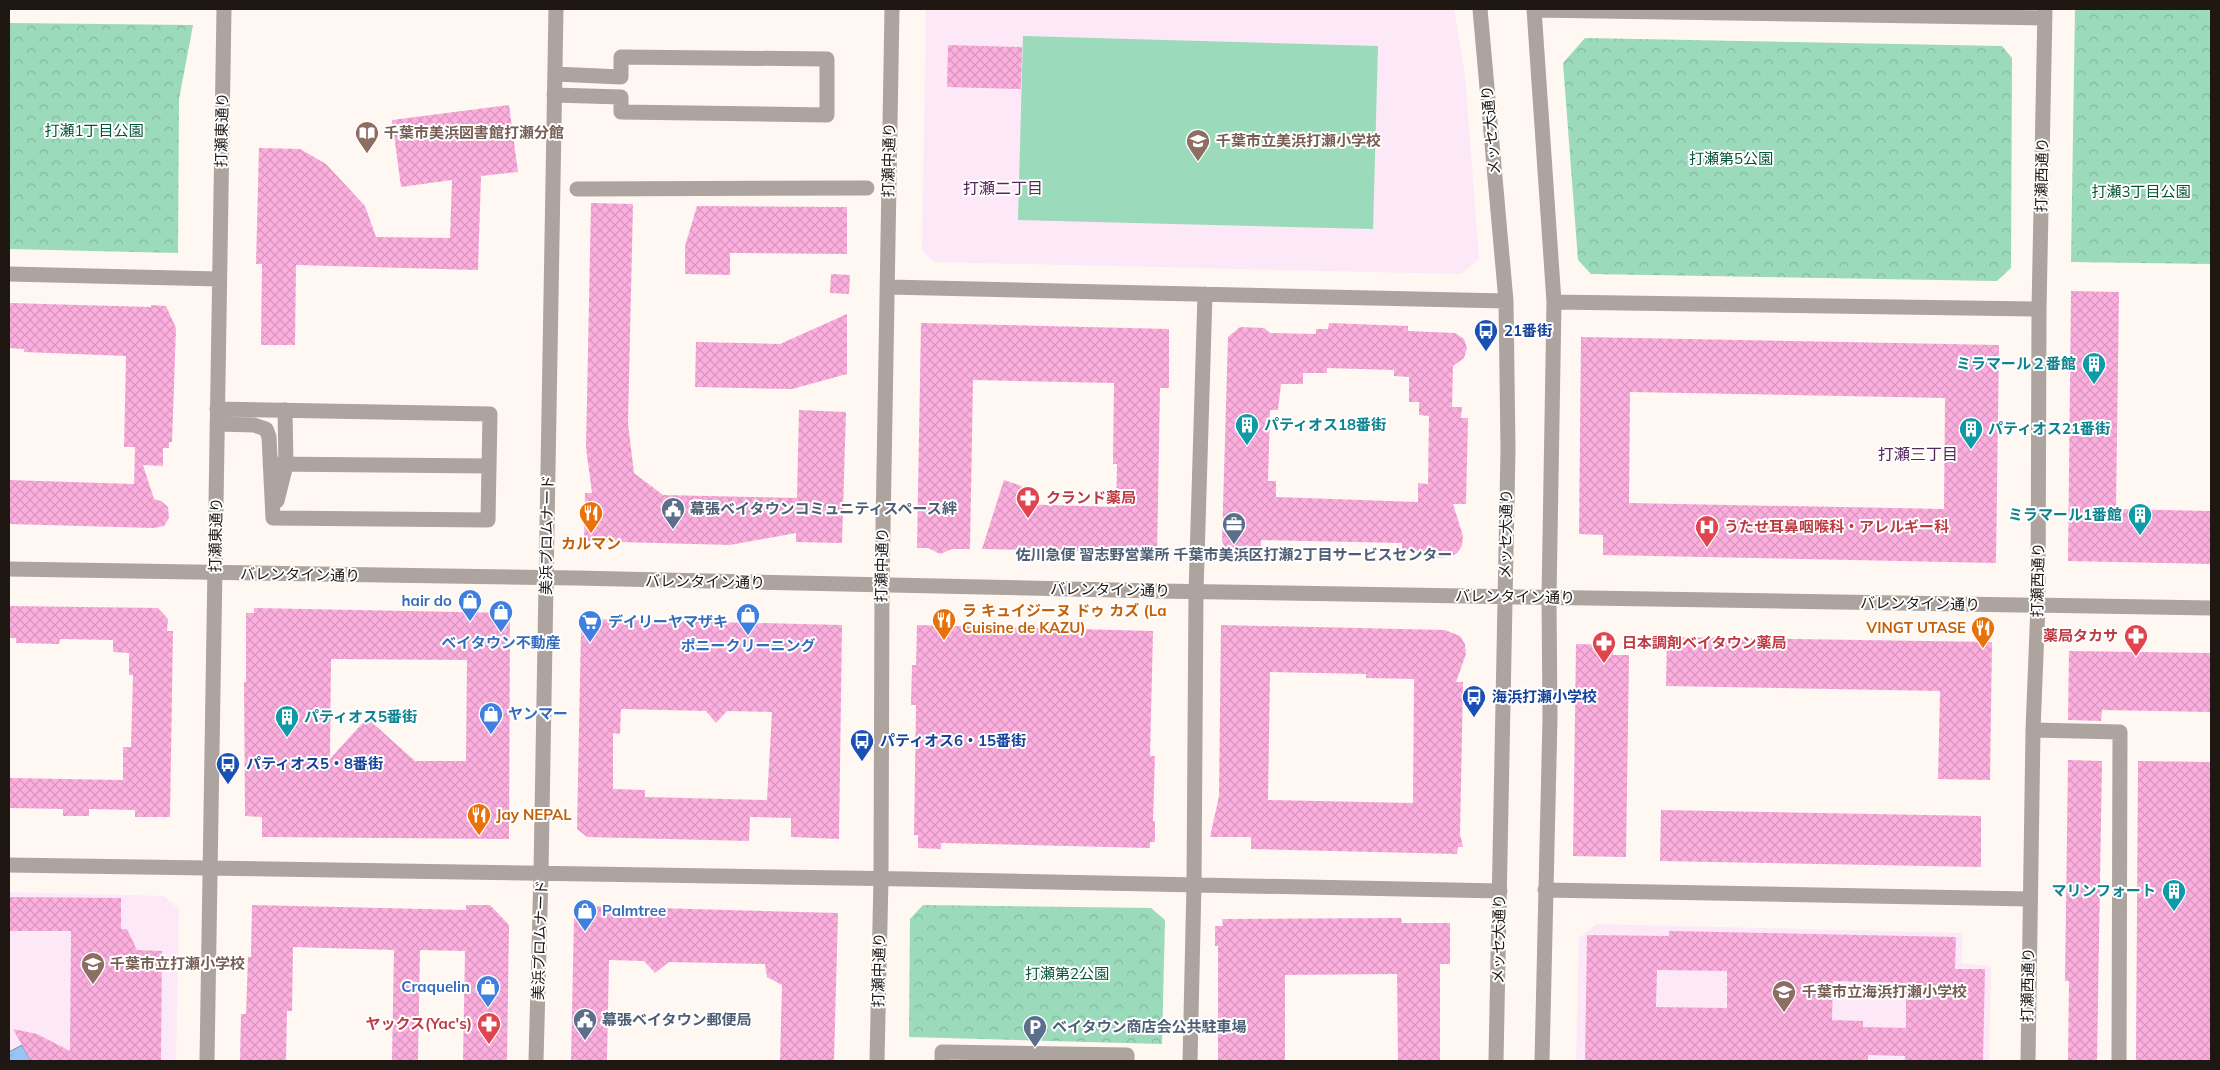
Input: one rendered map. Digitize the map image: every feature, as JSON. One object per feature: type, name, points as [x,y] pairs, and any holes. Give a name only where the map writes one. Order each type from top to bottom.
[{"type":"street","name":"打瀬東通り","points":[[208,1061],[224,9]]},
{"type":"street","name":"美浜プロムナード","points":[[536,1061],[542,872],[556,9]]},
{"type":"street","name":"打瀬中通り","points":[[877,1061],[881,878],[882,586],[892,9]]},
{"type":"street","name":"メッセ大通り","points":[[1480,9],[1506,301],[1508,449],[1496,1061]]},
{"type":"street","points":[[1542,1061],[1544,890],[1550,718],[1549,598],[1554,302],[1534,9],[2045,13]]},
{"type":"street","name":"打瀬西通り","points":[[2028,1061],[2029,899],[2038,606],[2039,309],[2045,13]]},
{"type":"street","points":[[620,57],[827,59],[827,115],[621,112],[621,97],[620,57]]},
{"type":"street","points":[[555,74],[621,77]]},
{"type":"street","points":[[554,95],[621,97]]},
{"type":"street","points":[[577,189],[867,188]]},
{"type":"street","points":[[9,274],[219,280]]},
{"type":"street","points":[[888,287],[1506,301]]},
{"type":"street","points":[[1190,1061],[1194,884],[1196,592],[1205,294]]},
{"type":"street","points":[[1554,302],[2039,309]]},
{"type":"street","points":[[217,417],[285,410],[490,414],[488,520],[273,518]]},
{"type":"street","points":[[273,518],[286,465],[285,410]]},
{"type":"street","points":[[217,417],[266,429],[269,437],[273,518]]},
{"type":"street","points":[[270,464],[489,466]]},
{"type":"street","name":"バレンタイン通り","points":[[9,569],[1196,592],[2211,608]]},
{"type":"street","points":[[2033,730],[2120,732],[2119,1061]]},
{"type":"street","points":[[9,865],[542,872],[1500,891]]},
{"type":"street","points":[[1544,890],[2029,899]]},
{"type":"street","points":[[942,1061],[942,1052],[1127,1054],[1127,1061]]},
{"type":"shaded area","name":"千葉市立美浜打瀬小学校","points":[[926,9],[1454,9],[1465,75],[1479,259],[1461,274],[934,262],[922,250]]},
{"type":"shaded area","name":"千葉市立打瀬小学校","points":[[9,892],[164,896],[179,909],[176,1061],[9,1061]]},
{"type":"shaded area","name":"千葉市立海浜打瀬小学校","points":[[1596,924],[1963,933],[1961,963],[1991,966],[1989,1061],[1576,1061],[1579,938]]},
{"type":"green space","name":"打瀬3丁目公園","points":[[2075,9],[2211,9],[2211,264],[2071,262]]},
{"type":"green space","name":"打瀬1丁目公園","points":[[9,23],[193,25],[179,99],[178,253],[9,249]]},
{"type":"green space","points":[[1023,36],[1378,46],[1373,229],[1018,220]]},
{"type":"green space","name":"打瀬第5公園","points":[[1585,38],[2002,46],[2012,58],[2011,268],[1997,281],[1591,274],[1578,260],[1563,63]]},
{"type":"green space","name":"打瀬第2公園","points":[[923,905],[1151,908],[1165,920],[1162,1044],[909,1037],[910,919]]},
{"type":"water","points":[[22,1045],[31,1061],[9,1061],[9,1052]]},
{"type":"building","points":[[948,45],[1022,47],[1021,89],[947,87]]},
{"type":"building","points":[[509,105],[518,172],[481,176],[478,270],[296,265],[295,345],[261,345],[262,264],[256,264],[259,148],[300,149],[326,164],[365,206],[376,237],[450,238],[452,180],[401,187],[392,120]]},
{"type":"building","points":[[591,203],[633,204],[628,424],[634,473],[663,495],[797,498],[799,410],[846,412],[842,543],[796,542],[796,533],[730,545],[584,541],[585,493],[592,493],[586,448]]},
{"type":"building","points":[[697,206],[847,207],[847,254],[730,253],[730,275],[685,274],[685,246]]},
{"type":"building","points":[[831,274],[850,275],[849,294],[830,293]]},
{"type":"building","points":[[2071,291],[2119,292],[2116,509],[2211,511],[2211,564],[2068,561]]},
{"type":"building","points":[[9,303],[166,306],[176,328],[172,442],[169,442],[169,448],[163,448],[163,466],[143,465],[154,499],[161,501],[168,507],[169,518],[164,526],[154,528],[9,524],[9,480],[134,484],[135,447],[124,447],[126,356],[24,352],[24,349],[9,348]]},
{"type":"building","points":[[847,314],[847,374],[792,389],[695,387],[696,342],[780,344]]},
{"type":"building","points":[[921,323],[1169,329],[1169,388],[1160,388],[1157,557],[1110,556],[1110,552],[982,549],[1004,480],[1022,486],[1016,504],[1116,507],[1117,464],[1113,464],[1114,383],[973,380],[970,549],[952,549],[940,554],[928,548],[917,548]]},
{"type":"building","name":"パティオス18番街","points":[[1329,323],[1408,326],[1408,331],[1455,333],[1464,339],[1467,348],[1464,358],[1453,366],[1452,407],[1462,407],[1461,418],[1468,418],[1466,504],[1453,504],[1463,536],[1462,546],[1457,553],[1450,557],[1438,558],[1428,551],[1402,551],[1402,543],[1261,540],[1261,550],[1249,549],[1243,554],[1234,554],[1225,548],[1222,541],[1228,337],[1240,327],[1264,328],[1270,333],[1316,334],[1316,329],[1328,329]],"holes":[[[1327,368],[1394,370],[1394,376],[1409,377],[1409,402],[1419,402],[1419,415],[1429,416],[1428,484],[1418,483],[1418,502],[1276,497],[1276,481],[1268,481],[1270,410],[1278,410],[1281,384],[1303,384],[1303,373],[1327,373]]]},
{"type":"building","name":"パティオス21番街","points":[[1581,337],[1999,345],[1996,563],[1603,555],[1603,535],[1579,534]],"holes":[[[1630,392],[1945,398],[1944,509],[1629,503]]]},
{"type":"building","points":[[9,606],[158,608],[168,619],[167,631],[173,631],[170,817],[135,817],[135,810],[89,809],[89,816],[63,816],[63,809],[9,808],[9,778],[123,780],[123,747],[131,747],[133,675],[129,675],[129,653],[113,652],[113,640],[60,639],[59,644],[16,643],[16,638],[9,638]]},
{"type":"building","name":"パティオス5番街","points":[[254,608],[510,613],[509,839],[262,837],[262,817],[245,816],[244,682],[246,682],[246,613],[254,613]],"holes":[[[331,659],[467,660],[466,761],[415,761],[367,718],[330,759]]]},
{"type":"building","points":[[590,619],[842,625],[839,839],[791,837],[791,818],[750,817],[749,841],[587,837],[577,829],[581,629]],"holes":[[[621,709],[706,711],[716,723],[727,711],[772,712],[767,800],[645,797],[645,790],[613,789],[613,733],[620,734]]]},
{"type":"building","points":[[917,625],[1153,631],[1150,756],[1155,756],[1153,821],[1155,821],[1155,842],[1150,842],[1150,848],[941,843],[941,849],[918,848],[918,835],[914,835],[916,705],[911,705],[912,665],[916,665]]},
{"type":"building","points":[[1221,625],[1445,630],[1460,636],[1465,644],[1466,654],[1456,682],[1463,682],[1460,834],[1463,847],[1458,847],[1457,854],[1251,849],[1251,837],[1210,837],[1219,796]],"holes":[[[1270,672],[1366,674],[1366,678],[1414,679],[1413,803],[1268,800]]]},
{"type":"building","points":[[1667,637],[1992,642],[1990,780],[1938,779],[1940,691],[1666,686]]},
{"type":"building","points":[[1576,644],[1613,645],[1613,655],[1629,655],[1626,857],[1573,856]]},
{"type":"building","points":[[2069,651],[2211,653],[2211,712],[2102,710],[2101,721],[2068,720]]},
{"type":"building","points":[[2068,760],[2102,761],[2097,1061],[2068,1061],[2069,981],[2065,981]]},
{"type":"building","name":"マリンフォート","points":[[2138,761],[2211,762],[2211,1061],[2136,1061]]},
{"type":"building","points":[[1661,810],[1981,816],[1981,867],[1660,861]]},
{"type":"building","points":[[9,897],[121,898],[121,929],[127,929],[137,950],[162,951],[161,1061],[31,1061],[13,1029],[37,1034],[70,1051],[71,931],[9,931]]},
{"type":"building","points":[[252,905],[466,910],[466,905],[490,905],[509,925],[507,1061],[463,1061],[465,951],[420,950],[418,1060],[392,1060],[394,950],[293,947],[292,1011],[287,1011],[286,1061],[240,1061],[241,1014],[246,1014],[248,957],[251,957]]},
{"type":"building","points":[[585,906],[838,913],[834,1061],[780,1061],[782,985],[767,977],[765,964],[669,962],[655,973],[644,961],[609,960],[607,1061],[571,1061],[574,917],[585,917]]},
{"type":"building","points":[[1401,918],[1402,923],[1450,923],[1450,964],[1440,964],[1440,1061],[1398,1061],[1397,974],[1285,975],[1285,1061],[1218,1061],[1218,946],[1215,946],[1215,926],[1223,926],[1222,919]]},
{"type":"building","name":"千葉市立海浜打瀬小学校","points":[[1669,931],[1956,937],[1955,969],[1985,969],[1983,1061],[1905,1061],[1905,1056],[1868,1055],[1868,1061],[1585,1061],[1587,935],[1669,936]],"holes":[[[1657,970],[1727,971],[1727,1008],[1656,1007]],[[1833,981],[1906,983],[1906,1028],[1863,1027],[1863,1021],[1832,1020]]]},
{"type":"place","name":"千葉市美浜図書館打瀬分館","points":[[367,154]]},
{"type":"place","name":"千葉市立美浜打瀬小学校","points":[[1198,162]]},
{"type":"place","name":"21番街","points":[[1486,352]]},
{"type":"place","name":"ミラマール２番館","points":[[2094,385]]},
{"type":"place","name":"パティオス18番街","points":[[1247,446]]},
{"type":"place","name":"パティオス21番街","points":[[1971,450]]},
{"type":"place","name":"クランド薬局","points":[[1028,519]]},
{"type":"place","name":"幕張ベイタウンコミュニティスペース絆","points":[[673,530]]},
{"type":"place","name":"カルマン","points":[[591,534]]},
{"type":"place","name":"ミラマール1番館","points":[[2140,536]]},
{"type":"place","name":"佐川急便 習志野営業所 千葉市美浜区打瀬2丁目サービスセンター","points":[[1234,545]]},
{"type":"place","name":"うたせ耳鼻咽喉科・アレルギー科","points":[[1707,548]]},
{"type":"place","name":"hair do","points":[[470,622]]},
{"type":"place","name":"ベイタウン不動産","points":[[501,633]]},
{"type":"place","name":"ポニークリーニング","points":[[748,636]]},
{"type":"place","name":"ラ キュイジーヌ ドゥ カズ (La Cuisine de KAZU)","points":[[944,641]]},
{"type":"place","name":"デイリーヤマザキ","points":[[590,643]]},
{"type":"place","name":"VINGT UTASE","points":[[1983,649]]},
{"type":"place","name":"薬局タカサ","points":[[2136,657]]},
{"type":"place","name":"日本調剤ベイタウン薬局","points":[[1604,664]]},
{"type":"place","name":"海浜打瀬小学校","points":[[1474,718]]},
{"type":"place","name":"ヤンマー","points":[[491,735]]},
{"type":"place","name":"パティオス5番街","points":[[287,738]]},
{"type":"place","name":"パティオス6・15番街","points":[[862,762]]},
{"type":"place","name":"パティオス5・8番街","points":[[228,785]]},
{"type":"place","name":"Jay NEPAL","points":[[479,836]]},
{"type":"place","name":"マリンフォート","points":[[2174,912]]},
{"type":"place","name":"Palmtree","points":[[585,932]]},
{"type":"place","name":"千葉市立打瀬小学校","points":[[93,985]]},
{"type":"place","name":"Craquelin","points":[[488,1008]]},
{"type":"place","name":"千葉市立海浜打瀬小学校","points":[[1784,1013]]},
{"type":"place","name":"幕張ベイタウン郵便局","points":[[585,1041]]},
{"type":"place","name":"ヤックス(Yac's)","points":[[489,1045]]},
{"type":"place","name":"ベイタウン商店会公共駐車場","points":[[1035,1048]]},
{"type":"district","name":"打瀬二丁目","points":[[1003,188]]},
{"type":"district","name":"打瀬三丁目","points":[[1918,454]]}]
